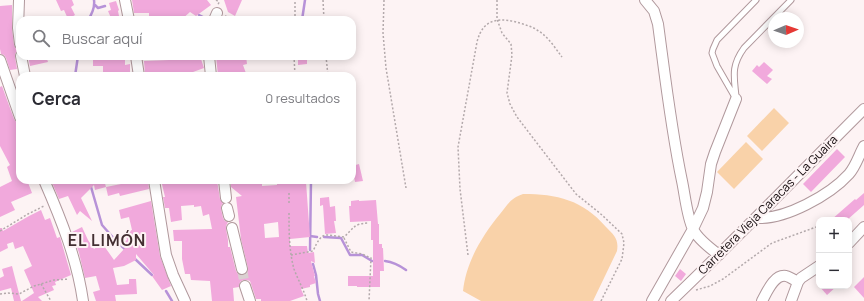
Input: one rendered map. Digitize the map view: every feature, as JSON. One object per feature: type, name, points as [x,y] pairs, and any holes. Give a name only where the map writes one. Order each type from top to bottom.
[{"type":"street","points":[[18,16],[19,0]]},
{"type":"street","points":[[125,0],[128,16]]},
{"type":"street","points":[[645,0],[654,11],[658,24],[670,114],[693,229],[695,233],[719,255]]},
{"type":"street","points":[[0,60],[16,106]]},
{"type":"street","points":[[23,60],[24,72]]},
{"type":"street","points":[[137,60],[138,72]]},
{"type":"street","points":[[209,60],[211,72]]},
{"type":"street","points":[[652,301],[693,229],[703,208],[711,164],[736,99]]},
{"type":"street","name":"Carretera Vieja Caracas - La Guaira","points":[[671,301],[719,255],[864,109]]},
{"type":"street","points":[[756,218],[769,218],[794,210],[833,188],[850,173],[864,146]]},
{"type":"street","points":[[46,184],[66,234],[83,301]]},
{"type":"street","points":[[155,184],[166,255],[184,301]]},
{"type":"street","points":[[224,184],[227,208]]},
{"type":"street","points":[[852,240],[864,227]]},
{"type":"street","points":[[232,228],[242,269]]},
{"type":"street","points":[[791,301],[801,278],[816,268]]},
{"type":"street","points":[[762,300],[774,281],[780,277],[788,277],[798,282]]},
{"type":"street","points":[[245,286],[250,301]]},
{"type":"lane","points":[[736,99],[717,66],[712,53],[717,40],[756,0]]},
{"type":"lane","points":[[736,99],[735,64],[738,56],[791,0]]},
{"type":"path","points":[[295,0],[295,16]]},
{"type":"path","points":[[323,0],[324,16]]},
{"type":"path","points":[[384,0],[383,33],[386,68],[406,188]]},
{"type":"path","points":[[497,0],[497,19],[502,33],[511,44],[512,55],[507,93],[510,104],[517,117],[576,194],[602,215],[622,234],[624,243],[622,259],[601,301]]},
{"type":"path","points":[[468,255],[460,189],[458,147],[476,42],[479,34],[484,26],[497,19],[515,21],[537,29],[544,35],[562,57]]},
{"type":"path","points":[[294,60],[295,72]]},
{"type":"path","points":[[326,60],[328,72]]},
{"type":"path","points":[[289,193],[289,203]]},
{"type":"path","points":[[0,231],[53,201]]},
{"type":"path","points":[[289,213],[290,243],[295,270],[308,301]]},
{"type":"path","points":[[344,237],[355,226],[368,223]]},
{"type":"path","points":[[683,290],[696,290],[710,286],[723,279],[772,243],[816,227]]},
{"type":"path","points":[[292,255],[313,251],[320,238],[324,235],[344,237]]},
{"type":"path","points":[[344,237],[351,252],[362,254],[371,258],[369,301]]},
{"type":"path","points":[[0,294],[19,294],[40,284],[54,280],[78,277]]},
{"type":"path","points":[[40,284],[50,301]]},
{"type":"shaded area","points":[[774,108],[789,123],[762,151],[747,136]]},
{"type":"shaded area","points":[[746,142],[763,159],[734,189],[717,172]]},
{"type":"shaded area","points":[[523,194],[547,195],[569,200],[588,210],[611,232],[615,238],[617,243],[617,251],[593,301],[481,301],[463,291],[471,260],[481,240],[493,222],[508,204],[515,197]]},
{"type":"building","points":[[56,0],[72,0],[74,5],[71,7],[75,15],[67,16],[64,10],[61,11]]},
{"type":"building","points":[[132,0],[207,0],[211,5],[196,16],[190,12],[186,16],[149,16],[149,13],[134,13]]},
{"type":"building","points":[[224,0],[242,0],[235,16],[228,12]]},
{"type":"building","points":[[116,1],[119,16],[110,16],[108,11],[111,10],[109,3]]},
{"type":"building","points":[[12,5],[12,29],[16,49],[15,57],[17,69],[10,70],[6,58],[1,54],[0,6]]},
{"type":"building","points":[[29,60],[47,60],[48,62],[30,66]]},
{"type":"building","points":[[93,60],[125,60],[125,65],[130,64],[130,72],[103,72],[103,66],[93,66]]},
{"type":"building","points":[[201,60],[204,68],[193,72],[145,72],[144,61]]},
{"type":"building","points":[[216,60],[246,60],[247,64],[243,65],[246,72],[218,72]]},
{"type":"building","points":[[298,60],[307,60],[307,64],[298,65]]},
{"type":"building","points":[[764,62],[773,70],[767,76],[772,79],[767,84],[752,71],[757,65],[759,67]]},
{"type":"building","points":[[2,86],[16,122],[16,184],[29,184],[32,193],[11,202],[15,210],[0,217],[0,187],[12,181],[7,167],[10,165],[0,146],[0,87]]},
{"type":"building","points":[[837,149],[845,157],[811,192],[803,184]]},
{"type":"building","points":[[359,164],[363,181],[356,182],[356,165]]},
{"type":"building","points":[[53,184],[105,184],[106,187],[95,190],[94,185],[81,198],[92,221],[80,211],[77,215],[68,196],[59,199]]},
{"type":"building","points":[[121,184],[148,184],[149,189],[120,196],[119,193],[108,196],[106,187]]},
{"type":"building","points":[[162,184],[218,184],[220,199],[223,203],[221,209],[223,218],[228,222],[226,229],[228,247],[230,247],[236,271],[238,274],[243,275],[247,273],[248,268],[241,239],[236,197],[242,196],[231,187],[231,184],[262,184],[262,186],[277,184],[306,184],[310,237],[290,239],[290,246],[307,246],[308,253],[314,252],[315,263],[311,261],[316,283],[310,285],[310,287],[301,289],[304,296],[290,301],[261,301],[261,299],[256,299],[250,281],[243,280],[240,282],[239,287],[233,288],[234,301],[212,301],[210,281],[191,280],[190,274],[185,274],[182,259],[182,241],[174,241],[173,230],[212,229],[209,214],[203,216],[201,206],[181,206],[182,220],[171,222],[169,208],[165,208],[163,197],[165,197]],"holes":[[[278,222],[279,237],[265,238],[264,224]]]},
{"type":"building","points":[[864,193],[864,205],[850,217],[834,217],[855,199],[856,200]]},
{"type":"building","points":[[329,197],[330,207],[335,206],[336,221],[334,221],[336,233],[325,234],[323,205],[320,206],[320,198]]},
{"type":"building","points":[[376,200],[379,224],[379,244],[382,244],[383,248],[384,271],[380,271],[380,287],[348,286],[348,276],[373,276],[373,240],[371,240],[371,221],[350,222],[349,206],[351,206],[351,201]]},
{"type":"building","points":[[151,201],[160,256],[171,286],[162,290],[152,276],[154,275],[136,254],[136,260],[124,266],[113,268],[117,285],[129,284],[129,279],[136,279],[137,294],[115,295],[116,301],[96,301],[93,292],[100,290],[96,276],[85,278],[72,232],[82,227],[94,249],[102,243],[114,260],[125,248],[120,244],[127,240],[125,232],[132,230],[129,217],[121,219],[119,210]]},
{"type":"building","points":[[41,210],[45,220],[50,218],[57,238],[60,237],[71,275],[55,282],[56,285],[52,286],[54,290],[38,297],[42,301],[22,301],[34,293],[24,270],[32,266],[23,246],[15,249],[13,242],[7,244],[8,248],[0,252],[0,228],[2,228],[3,231]]},
{"type":"building","points":[[12,266],[21,301],[14,301],[11,288],[0,291],[0,278],[4,276],[2,269]]},
{"type":"building","points":[[680,269],[686,274],[681,281],[675,276]]},
{"type":"building","points":[[864,277],[864,298],[854,287]]},
{"type":"building","points":[[822,289],[834,289],[827,295]]},
{"type":"waterway","points":[[90,16],[93,10],[94,0]]},
{"type":"waterway","points":[[303,16],[305,0]]},
{"type":"waterway","points":[[95,5],[98,8],[105,6]]},
{"type":"waterway","points":[[76,72],[77,60]]},
{"type":"waterway","points":[[90,184],[102,225],[126,250]]},
{"type":"waterway","points":[[310,250],[311,184]]},
{"type":"waterway","points":[[310,236],[317,237]]},
{"type":"waterway","points":[[324,237],[341,238],[350,255],[362,255],[372,261]]},
{"type":"waterway","points":[[134,258],[152,275]]},
{"type":"waterway","points":[[385,261],[396,264],[406,270]]},
{"type":"waterway","points":[[313,264],[320,301]]},
{"type":"waterway","points":[[166,291],[172,301]]},
{"type":"tunnel","points":[[242,269],[245,286]]},
{"type":"district","name":"EL LIMÓN","points":[[107,240]]}]
